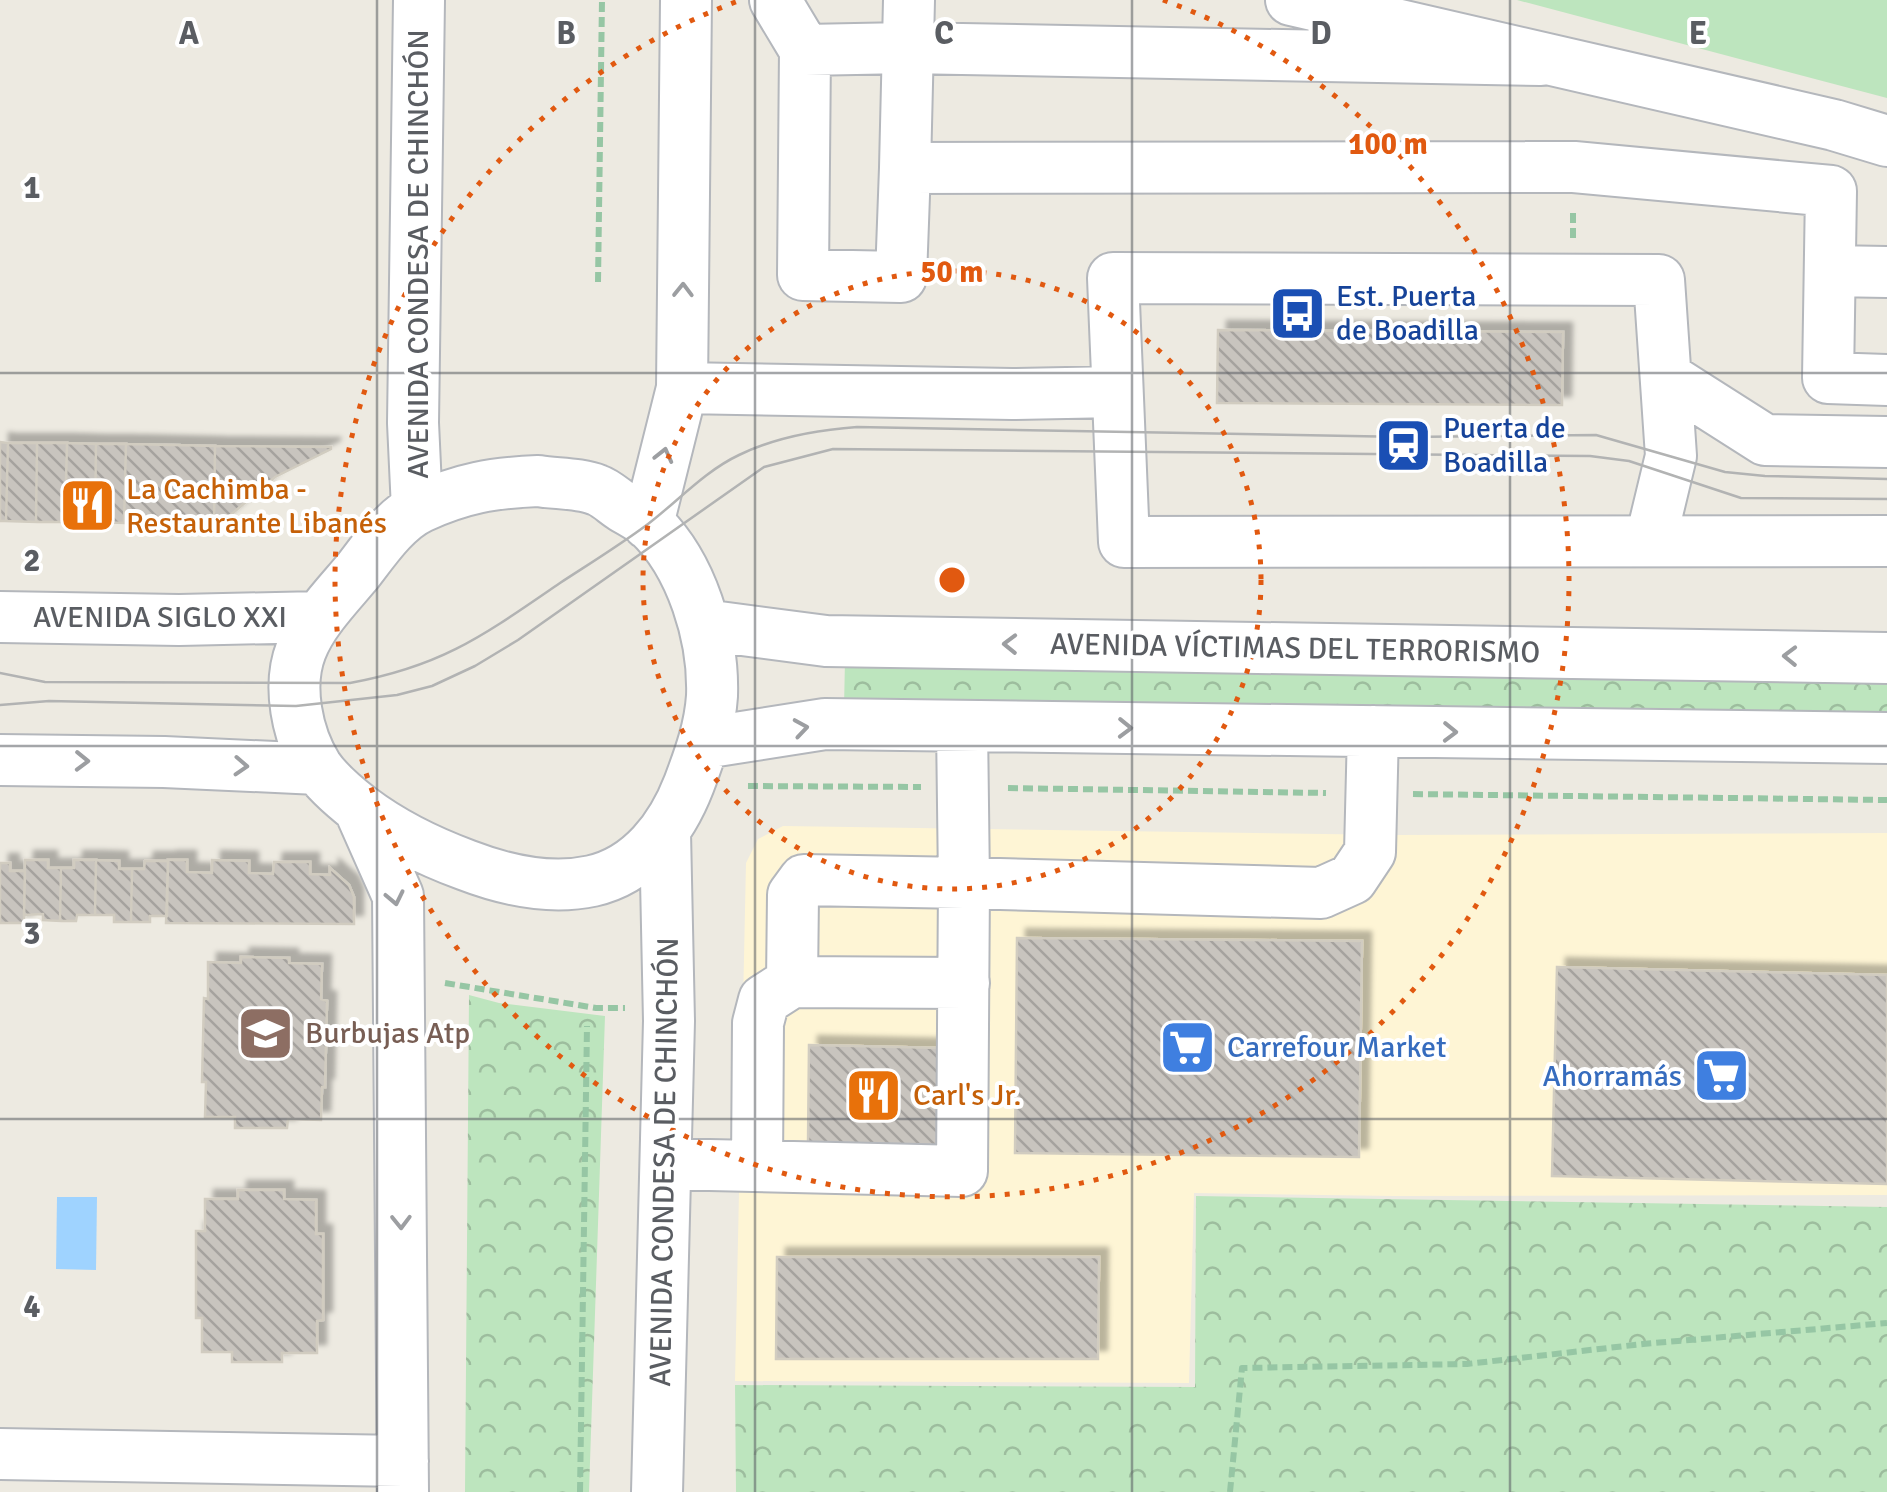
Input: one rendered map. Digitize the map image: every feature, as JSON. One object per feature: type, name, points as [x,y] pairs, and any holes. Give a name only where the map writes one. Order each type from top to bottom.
[{"type":"street","name":"AVENIDA CONDESA DE CHINCHÓN","points":[[417,508],[413,423],[418,0]]},
{"type":"street","points":[[648,524],[682,388],[686,0]]},
{"type":"street","points":[[775,0],[805,50],[803,276],[901,277],[908,24]]},
{"type":"street","points":[[1291,0],[1887,141]]},
{"type":"street","points":[[805,50],[908,24],[1541,60]]},
{"type":"street","points":[[1834,126],[1828,378],[1887,380]]},
{"type":"street","points":[[905,168],[1574,167],[1830,192]]},
{"type":"street","points":[[1830,271],[1887,272]]},
{"type":"street","points":[[1651,539],[1671,456],[1659,280],[1112,278],[1124,542],[1887,541]]},
{"type":"street","points":[[1666,377],[1765,440],[1887,442]]},
{"type":"street","points":[[682,388],[1118,392]]},
{"type":"street","points":[[538,481],[597,490],[648,524],[675,558],[704,625],[712,696],[704,743],[684,796],[665,832],[639,858],[591,882],[546,884],[496,876],[401,838],[359,808],[318,770],[303,737],[295,682],[300,650],[320,617],[387,536],[417,508],[486,483],[538,481]]},
{"type":"street","name":"AVENIDA SIGLO XXI","points":[[0,617],[320,617]]},
{"type":"street","name":"AVENIDA VÍCTIMAS DEL TERRORISMO","points":[[704,625],[826,641],[1887,658]]},
{"type":"street","points":[[704,743],[825,724],[1887,738]]},
{"type":"street","points":[[666,1164],[962,1171],[962,726]]},
{"type":"street","points":[[792,982],[793,895],[804,880],[1321,893],[1352,878],[1370,852],[1373,732]]},
{"type":"street","points":[[0,760],[164,762],[318,770]]},
{"type":"street","points":[[0,1454],[403,1476],[398,896],[359,808]]},
{"type":"street","name":"AVENIDA CONDESA DE CHINCHÓN","points":[[657,1492],[670,1008],[665,832]]},
{"type":"street","points":[[757,1166],[758,1023],[764,1000],[792,982],[964,982]]},
{"type":"path","points":[[598,282],[602,0]]},
{"type":"path","points":[[1572,279],[1574,167]]},
{"type":"path","points":[[463,986],[596,1008],[670,1008]]},
{"type":"path","points":[[580,1492],[587,1026]]},
{"type":"path","points":[[1230,1492],[1242,1368],[1466,1364],[1887,1323]]},
{"type":"shaded area","points":[[783,826],[1395,835],[1887,833],[1887,1195],[1194,1193],[1189,1383],[735,1381],[746,863],[758,839]]},
{"type":"green space","points":[[1517,0],[1887,0],[1887,98]]},
{"type":"green space","points":[[845,659],[1887,676],[1887,721],[844,708]]},
{"type":"green space","points":[[469,995],[499,1003],[605,1016],[589,1492],[465,1492]]},
{"type":"green space","points":[[1196,1196],[1887,1207],[1887,1492],[736,1492],[735,1385],[1195,1387]]},
{"type":"water","points":[[57,1197],[97,1197],[96,1270],[56,1269]]},
{"type":"building","name":"Puerta de Boadilla","points":[[1218,330],[1563,332],[1562,405],[1217,403]]},
{"type":"building","points":[[0,442],[8,443],[6,521],[0,521]]},
{"type":"building","points":[[8,443],[37,443],[36,522],[6,521]]},
{"type":"building","points":[[37,443],[67,443],[65,522],[36,522]]},
{"type":"building","points":[[67,443],[96,444],[95,522],[65,522]]},
{"type":"building","points":[[96,444],[126,444],[124,523],[95,522]]},
{"type":"building","points":[[126,444],[215,446],[214,524],[124,523]]},
{"type":"building","points":[[215,446],[331,449],[275,477],[220,524],[214,524]]},
{"type":"building","points":[[25,860],[48,860],[48,868],[61,868],[60,921],[43,920],[43,914],[24,915]]},
{"type":"building","points":[[74,860],[96,860],[95,915],[77,915],[76,921],[60,921],[61,868],[74,868]]},
{"type":"building","points":[[96,860],[119,861],[119,869],[132,869],[131,922],[114,922],[114,915],[95,915]]},
{"type":"building","points":[[168,860],[187,860],[187,872],[212,873],[212,860],[249,861],[249,873],[273,874],[274,862],[310,862],[310,874],[330,875],[330,868],[349,885],[354,897],[354,924],[166,923]]},
{"type":"building","points":[[145,861],[168,861],[167,916],[150,916],[150,922],[131,922],[132,869],[144,869]]},
{"type":"building","points":[[0,863],[10,863],[10,871],[25,871],[24,923],[0,923]]},
{"type":"building","name":"Carrefour Market","points":[[1017,938],[1362,941],[1359,1157],[1015,1153]]},
{"type":"building","points":[[241,957],[289,958],[289,963],[322,964],[321,999],[327,1001],[321,1120],[288,1119],[287,1128],[235,1128],[235,1117],[205,1117],[206,1082],[202,1082],[208,962],[241,963]]},
{"type":"building","name":"Ahorramás","points":[[1557,967],[1887,975],[1887,1184],[1552,1176]]},
{"type":"building","name":"Carl's Jr.","points":[[809,1045],[940,1048],[938,1151],[881,1150],[881,1144],[808,1143]]},
{"type":"building","points":[[238,1190],[284,1190],[284,1199],[316,1200],[316,1234],[323,1234],[323,1320],[317,1321],[317,1353],[282,1353],[282,1362],[232,1362],[232,1352],[202,1352],[202,1318],[196,1318],[196,1231],[205,1231],[205,1199],[238,1199]]},
{"type":"building","points":[[777,1257],[1099,1257],[1098,1359],[776,1359]]},
{"type":"tram line","points":[[0,673],[45,682],[350,683],[411,668],[485,633],[637,532],[727,462],[782,439],[842,428],[1405,437],[1596,435],[1725,472],[1887,479]]},
{"type":"tram line","points":[[0,705],[49,701],[296,706],[397,695],[432,686],[518,640],[764,467],[833,449],[1590,456],[1629,461],[1741,498],[1887,499]]},
{"type":"place","name":"Est. Puerta de Boadilla","points":[[1297,313]]},
{"type":"place","name":"Puerta de Boadilla","points":[[1404,445]]},
{"type":"place","name":"La Cachimba - Restaurante Libanés","points":[[87,506]]},
{"type":"place","name":"Burbujas Atp","points":[[266,1033]]},
{"type":"place","name":"Carrefour Market","points":[[1188,1047]]},
{"type":"place","name":"Ahorramás","points":[[1721,1076]]},
{"type":"place","name":"Carl's Jr.","points":[[874,1095]]}]
